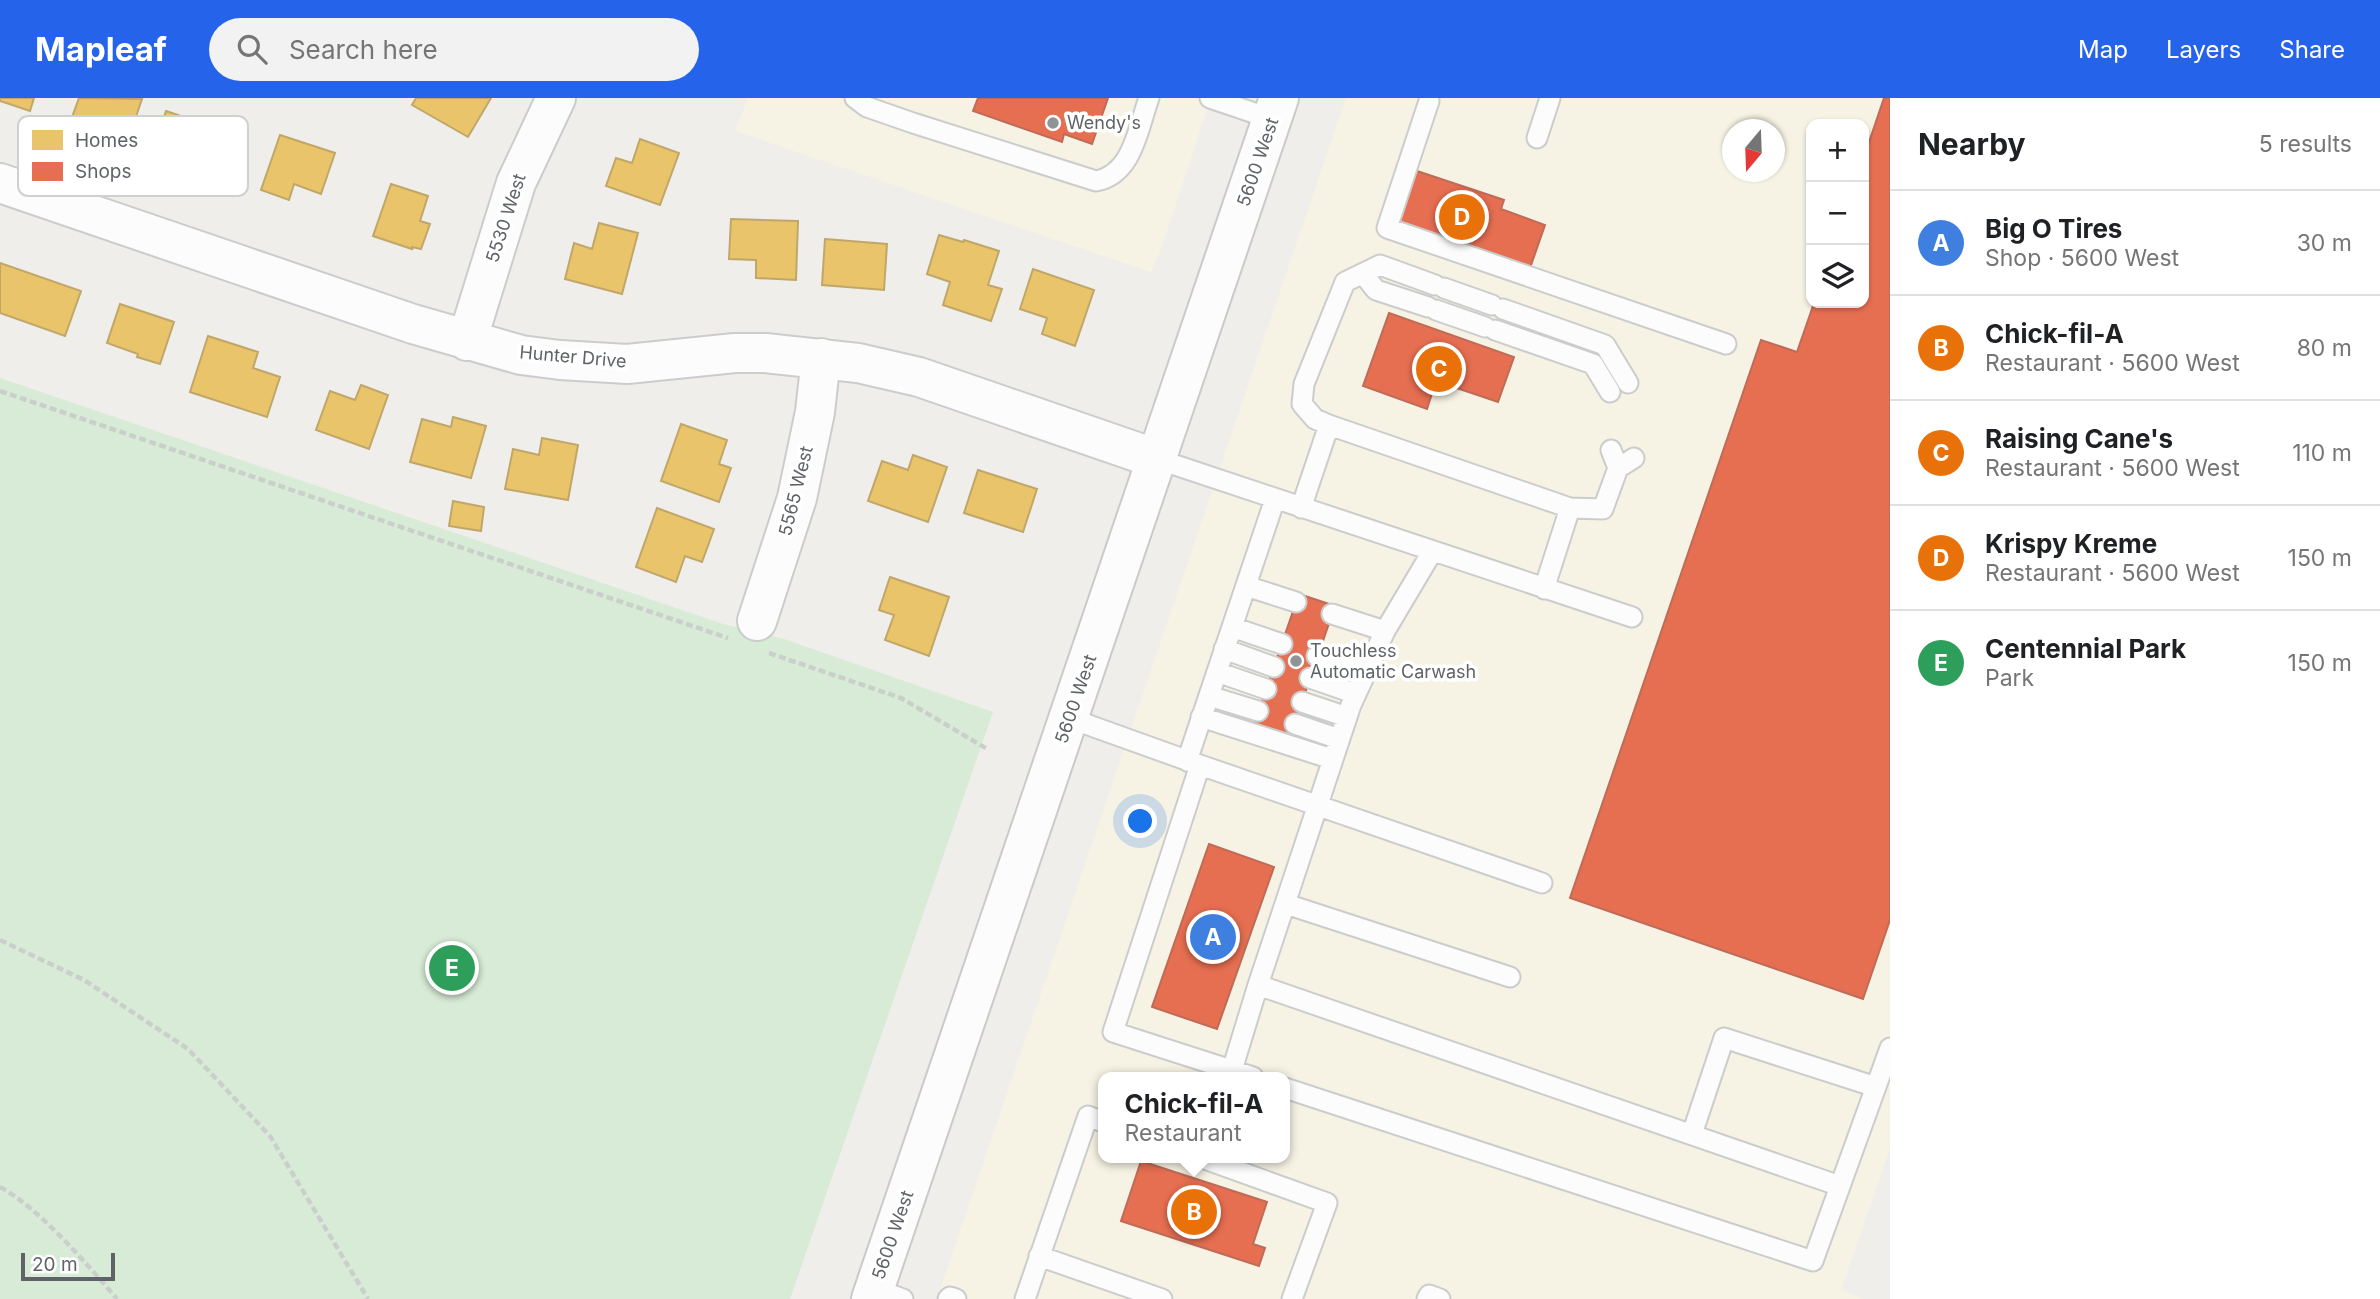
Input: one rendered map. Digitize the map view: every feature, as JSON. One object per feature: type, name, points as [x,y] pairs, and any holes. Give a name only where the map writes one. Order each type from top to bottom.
[{"type":"street","name":"5530 West","points":[[467,341],[516,183],[556,98]]},
{"type":"street","name":"5600 West","points":[[883,1296],[1069,718],[1276,109]]},
{"type":"street","name":"Hunter Drive","points":[[0,183],[18,189]]},
{"type":"street","name":"Hunter Drive","points":[[38,196],[412,324],[521,355],[626,364],[735,353],[765,353],[858,363],[919,377],[1157,459]]},
{"type":"street","name":"5565 West","points":[[751,637],[797,498],[814,412],[821,358]]},
{"type":"lane","points":[[855,98],[867,107],[1096,181],[1109,178],[1127,160],[1149,98]]},
{"type":"lane","points":[[1210,98],[1276,109]]},
{"type":"lane","points":[[1536,138],[1550,98]]},
{"type":"lane","points":[[1429,101],[1387,228],[1726,344]]},
{"type":"lane","points":[[1363,274],[1376,290],[1593,364],[1619,387],[1605,345],[1380,265],[1345,282],[1304,384],[1302,404],[1315,419],[1570,508],[1603,509],[1621,459]]},
{"type":"lane","points":[[1301,508],[1329,425]]},
{"type":"lane","points":[[1157,459],[1633,617]]},
{"type":"lane","points":[[1238,1072],[1113,1032],[1194,763],[1201,717],[1275,499]]},
{"type":"lane","points":[[1544,589],[1570,508]]},
{"type":"lane","points":[[1232,1070],[1347,717],[1385,631],[1432,552]]},
{"type":"lane","points":[[1246,586],[1296,602]]},
{"type":"lane","points":[[1332,614],[1385,631]]},
{"type":"lane","points":[[1232,627],[1282,644]]},
{"type":"lane","points":[[1224,649],[1273,667]]},
{"type":"lane","points":[[1317,656],[1366,672]]},
{"type":"lane","points":[[1217,672],[1266,689]]},
{"type":"lane","points":[[1310,678],[1356,694]]},
{"type":"lane","points":[[1209,696],[1258,711]]},
{"type":"lane","points":[[1302,702],[1347,717]]},
{"type":"lane","points":[[1201,717],[1332,759]]},
{"type":"lane","points":[[1069,718],[1542,884]]},
{"type":"lane","points":[[1294,723],[1339,739]]},
{"type":"lane","points":[[1286,904],[1510,977]]},
{"type":"lane","points":[[1258,985],[1840,1186]]},
{"type":"lane","points":[[1692,1134],[1724,1038],[1876,1087]]},
{"type":"lane","points":[[1290,1090],[1813,1261],[1890,1048]]},
{"type":"lane","points":[[1024,1299],[1088,1116],[1098,1120]]},
{"type":"lane","points":[[1216,1163],[1327,1203],[1293,1299]]},
{"type":"lane","points":[[1039,1256],[1162,1299]]},
{"type":"lane","points":[[1427,1299],[1429,1295],[1440,1299]]},
{"type":"lane","points":[[947,1299],[956,1299]]},
{"type":"path","points":[[0,391],[751,637],[901,698],[989,750]]},
{"type":"path","points":[[0,940],[84,980],[188,1049],[270,1136],[368,1299]]},
{"type":"path","points":[[0,1187],[10,1192],[45,1223],[117,1299]]},
{"type":"shaded area","points":[[748,98],[1211,98],[1151,272],[735,131]]},
{"type":"shaded area","points":[[1346,98],[1890,98],[1890,1148],[1841,1290],[1863,1299],[937,1299]]},
{"type":"green space","points":[[0,378],[723,624],[784,639],[993,712],[790,1299],[0,1299]]},
{"type":"building: Homes","points":[[0,98],[34,98],[30,111],[0,101]]},
{"type":"building: Homes","points":[[79,98],[142,99],[136,116],[73,116]]},
{"type":"building: Homes","points":[[416,98],[491,98],[468,137],[412,105]]},
{"type":"building: Homes","points":[[166,111],[181,116],[164,116]]},
{"type":"building: Homes","points":[[280,135],[335,153],[321,194],[294,184],[289,200],[261,190]]},
{"type":"building: Homes","points":[[640,139],[679,153],[660,205],[606,186],[616,158],[632,163]]},
{"type":"building: Homes","points":[[391,184],[428,196],[420,221],[430,224],[421,249],[412,249],[373,236]]},
{"type":"building: Homes","points":[[731,219],[798,221],[796,280],[756,278],[756,260],[729,259]]},
{"type":"building: Homes","points":[[599,223],[638,233],[622,294],[565,279],[574,243],[592,249]]},
{"type":"building: Homes","points":[[939,235],[999,251],[988,285],[1002,289],[991,321],[943,305],[950,282],[927,274]]},
{"type":"building: Homes","points":[[825,239],[887,244],[884,290],[822,285]]},
{"type":"building: Homes","points":[[0,263],[81,291],[65,336],[0,313]]},
{"type":"building: Homes","points":[[1033,269],[1094,290],[1075,346],[1042,334],[1047,318],[1020,309]]},
{"type":"building: Homes","points":[[120,304],[174,322],[160,364],[107,343]]},
{"type":"building: Homes","points":[[208,336],[258,352],[253,368],[280,377],[267,417],[190,392]]},
{"type":"building: Homes","points":[[361,385],[388,395],[369,449],[316,430],[330,391],[355,400]]},
{"type":"building: Homes","points":[[453,417],[486,426],[471,478],[410,462],[422,419],[451,427]]},
{"type":"building: Homes","points":[[681,424],[727,440],[719,464],[731,468],[719,502],[661,481]]},
{"type":"building: Homes","points":[[542,438],[578,445],[568,500],[505,489],[513,449],[539,455]]},
{"type":"building: Homes","points":[[913,455],[947,467],[928,522],[868,501],[882,461],[908,470]]},
{"type":"building: Homes","points":[[978,470],[1037,489],[1023,532],[964,513]]},
{"type":"building: Homes","points":[[453,501],[484,507],[481,531],[449,526]]},
{"type":"building: Homes","points":[[657,508],[714,529],[702,562],[685,556],[676,582],[636,567]]},
{"type":"building: Homes","points":[[890,577],[949,597],[929,656],[885,640],[894,615],[879,610]]},
{"type":"building: Shops","name":"Wendy's","points":[[978,98],[1108,98],[1092,144],[1064,134],[1062,142],[973,111]]},
{"type":"building: Shops","points":[[1884,98],[1890,98],[1890,920],[1863,999],[1570,898],[1761,340],[1797,352],[1812,308],[1869,308],[1869,142]]},
{"type":"building: Shops","points":[[1417,171],[1504,200],[1501,209],[1545,225],[1529,271],[1398,226]]},
{"type":"building: Shops","points":[[1389,313],[1514,357],[1498,402],[1436,381],[1427,409],[1363,386]]},
{"type":"building: Shops","name":"Touchless Automatic Carwash","points":[[1299,594],[1335,606],[1290,737],[1254,724]]},
{"type":"building: Shops","points":[[1209,844],[1274,867],[1217,1029],[1152,1007]]},
{"type":"building: Shops","points":[[1140,1163],[1267,1202],[1253,1244],[1265,1248],[1259,1266],[1121,1221]]},
{"type":"place","name":"Wendy's","points":[[1053,123]]},
{"type":"place","name":"Krispy Kreme","points":[[1462,217]]},
{"type":"place","name":"Raising Cane's","points":[[1439,369]]},
{"type":"place","name":"Touchless Automatic Carwash","points":[[1296,661]]},
{"type":"place","name":"Big O Tires","points":[[1213,937]]},
{"type":"place","name":"Centennial Park","points":[[452,968]]},
{"type":"place","name":"Chick-fil-A","points":[[1194,1212]]}]
